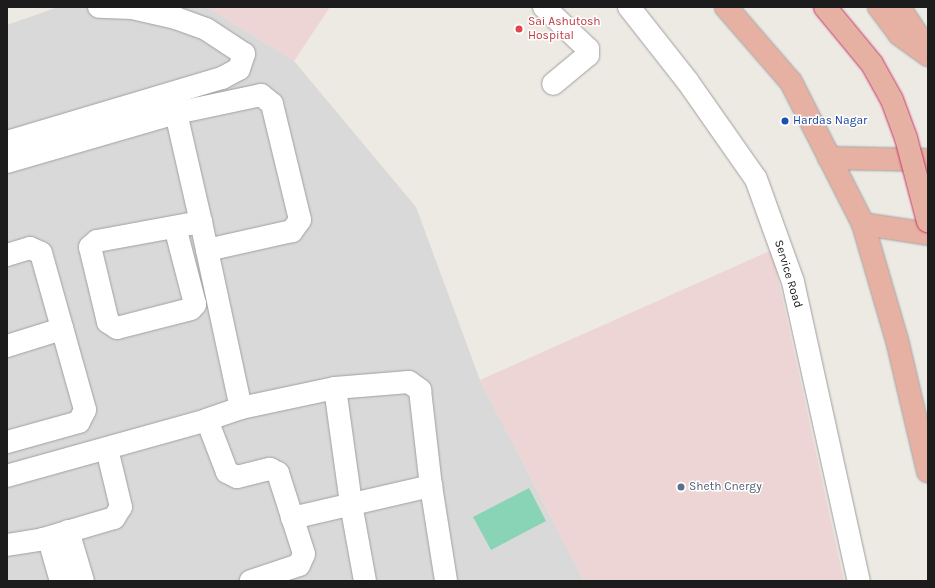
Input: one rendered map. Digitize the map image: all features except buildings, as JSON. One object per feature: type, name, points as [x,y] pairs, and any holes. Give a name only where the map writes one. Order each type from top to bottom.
[{"type":"highway","points":[[726,7],[791,82],[863,224],[897,340],[928,471]]},
{"type":"highway","points":[[825,7],[872,64],[892,100],[906,138],[928,221]]},
{"type":"highway","points":[[879,7],[899,34],[928,55]]},
{"type":"highway","points":[[899,7],[928,51]]},
{"type":"highway","points":[[829,158],[928,160]]},
{"type":"highway","points":[[863,224],[928,234]]},
{"type":"street","points":[[544,7],[588,49],[588,55],[553,84]]},
{"type":"street","name":"Service Road","points":[[629,7],[688,82],[756,179],[793,282],[859,581]]},
{"type":"street","points":[[7,142],[222,78],[239,69],[244,54],[206,29],[176,18],[132,8],[100,10]]},
{"type":"street","points":[[7,162],[176,114],[261,95],[272,104],[300,220],[292,231],[207,250]]},
{"type":"street","points":[[176,114],[201,222],[240,408]]},
{"type":"street","points":[[175,227],[194,304],[191,310],[117,328],[108,322],[90,247],[97,241],[201,222]]},
{"type":"street","points":[[7,255],[30,248],[41,253],[85,410],[79,422],[7,442]]},
{"type":"street","points":[[7,346],[62,329]]},
{"type":"street","points":[[7,476],[207,420],[240,408],[335,388],[409,382],[420,390],[431,486],[446,581]]},
{"type":"street","points":[[335,388],[350,504],[365,581]]},
{"type":"street","points":[[207,420],[227,472],[238,477],[270,470],[278,473],[304,554],[300,565],[251,581]]},
{"type":"street","points":[[7,545],[43,538],[114,518],[121,507],[107,449]]},
{"type":"street","points":[[292,518],[431,486]]},
{"type":"street","points":[[68,531],[83,581]]},
{"type":"street","points":[[43,538],[50,543],[60,581]]},
{"type":"shaded area","points":[[58,7],[207,7],[294,61],[416,207],[480,380],[584,581],[7,581],[7,25]]},
{"type":"shaded area","points":[[207,7],[330,7],[294,61]]},
{"type":"shaded area","name":"Sheth Cnergy","points":[[772,250],[844,581],[584,581],[480,380]]},
{"type":"green space","points":[[529,488],[546,521],[491,550],[473,517]]},
{"type":"place","name":"Sai Ashutosh Hospital","points":[[519,29]]},
{"type":"place","name":"Hardas Nagar","points":[[785,121]]},
{"type":"place","name":"Sheth Cnergy","points":[[681,487]]}]
